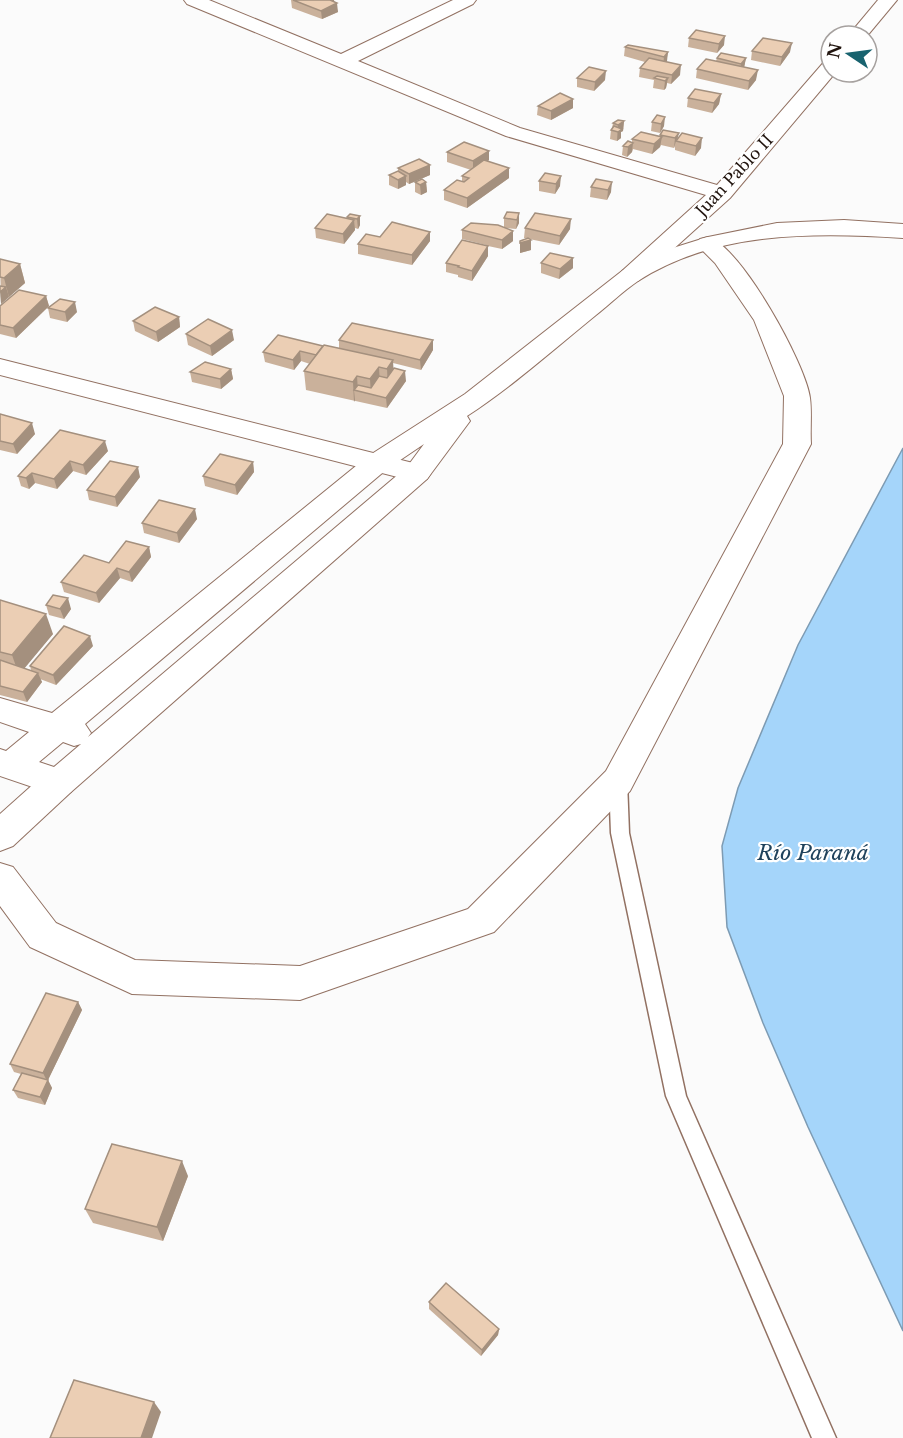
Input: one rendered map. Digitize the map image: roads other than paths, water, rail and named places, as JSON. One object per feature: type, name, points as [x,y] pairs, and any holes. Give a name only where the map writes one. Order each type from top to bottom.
[{"type":"street","points":[[193,0],[513,132],[722,193]]},
{"type":"street","points":[[341,62],[466,0]]},
{"type":"street","points":[[860,3],[903,2]]},
{"type":"street","points":[[868,24],[887,3]]},
{"type":"street","name":"Juan Pablo II","points":[[630,276],[722,193],[819,80]]},
{"type":"street","points":[[4,768],[57,728],[377,463],[474,400],[630,276],[668,257],[708,244],[777,230],[844,227],[903,231]]},
{"type":"street","points":[[0,878],[43,935],[132,977],[300,983],[481,921],[618,781],[797,444],[797,396],[765,320],[723,258],[708,244]]},
{"type":"street","points":[[0,368],[417,473]]},
{"type":"street","points":[[0,836],[59,782],[417,473],[474,400]]},
{"type":"street","points":[[0,710],[105,743]]},
{"type":"street","points":[[4,768],[59,782]]},
{"type":"lane","points":[[618,781],[620,833],[676,1096],[824,1438]]},
{"type":"water","name":"Río Paraná","points":[[903,448],[903,1331],[808,1127],[763,1023],[727,927],[722,846],[738,788],[798,645]]}]
